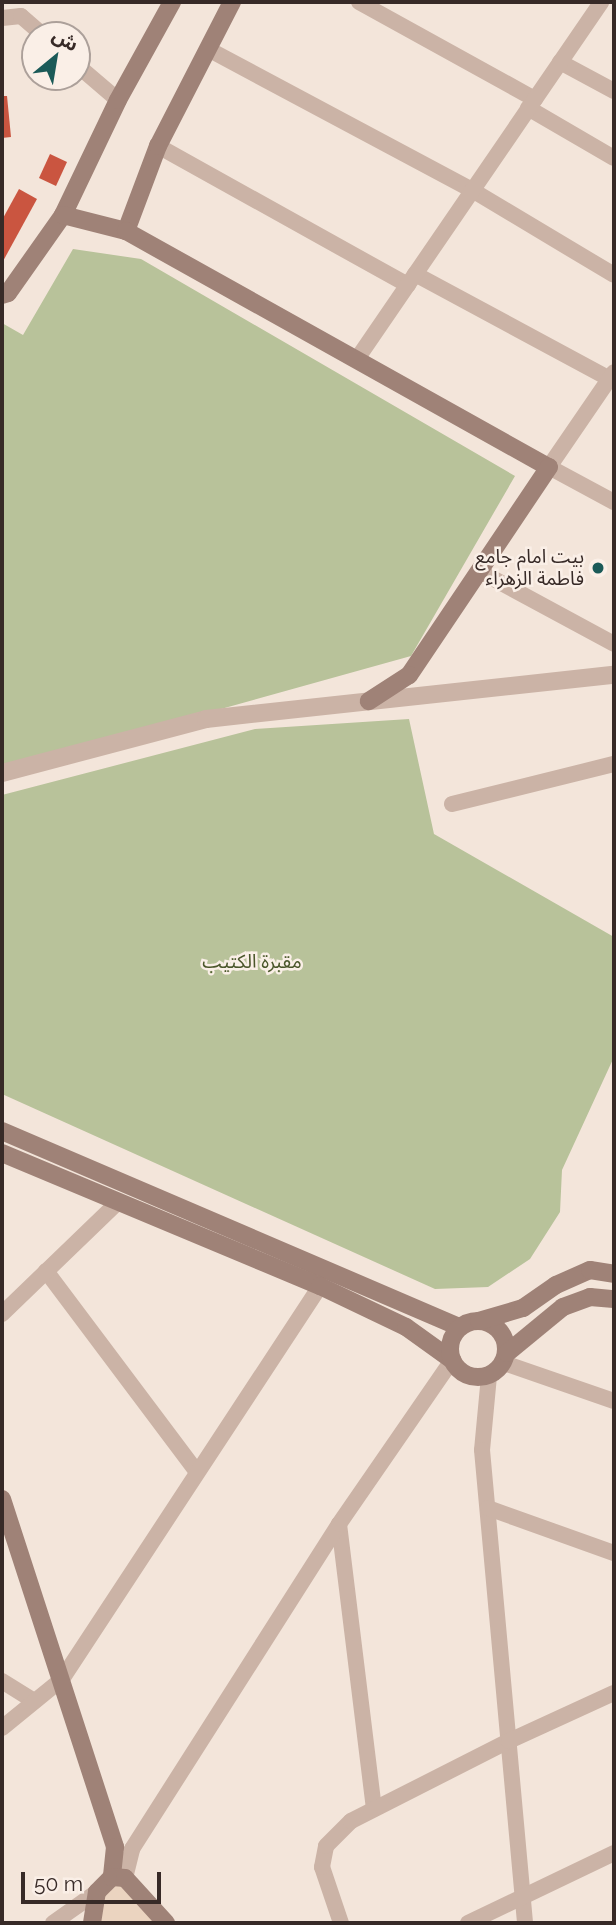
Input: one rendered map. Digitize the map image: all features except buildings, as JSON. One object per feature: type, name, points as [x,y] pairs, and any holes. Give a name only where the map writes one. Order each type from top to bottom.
[{"type":"main road","points":[[2,295],[8,293],[63,215],[118,100],[172,2]]},
{"type":"main road","points":[[126,231],[158,146],[232,2]]},
{"type":"main road","points":[[63,215],[126,231],[549,467],[481,572],[409,675],[369,701]]},
{"type":"main road","points":[[2,1131],[460,1328]]},
{"type":"main road","points":[[2,1153],[320,1286],[406,1327],[452,1360]]},
{"type":"main road","points":[[614,1274],[590,1270],[556,1285],[523,1308],[460,1328],[450,1343],[452,1360],[456,1368],[471,1377],[489,1376],[505,1358],[563,1307],[590,1297],[614,1299]]},
{"type":"main road","points":[[479,1321],[491,1324],[500,1331],[506,1341],[505,1358]]},
{"type":"main road","points":[[3,1507],[62,1679],[115,1847],[119,1877],[166,1923]]},
{"type":"main road","points":[[92,1923],[97,1892],[119,1877]]},
{"type":"street","points":[[359,2],[532,104],[614,158]]},
{"type":"street","points":[[357,359],[601,2]]},
{"type":"street","points":[[2,18],[21,9]]},
{"type":"street","points":[[208,49],[472,190],[614,275]]},
{"type":"street","points":[[560,62],[614,91]]},
{"type":"street","points":[[91,77],[118,100]]},
{"type":"street","points":[[158,146],[411,279],[613,377],[549,467],[614,502]]},
{"type":"street","points":[[481,572],[614,644]]},
{"type":"street","points":[[2,774],[206,719],[614,675]]},
{"type":"street","points":[[452,804],[614,764]]},
{"type":"street","points":[[2,1314],[118,1202]]},
{"type":"street","points":[[46,1271],[197,1472]]},
{"type":"street","points":[[2,1728],[62,1679],[320,1286]]},
{"type":"street","points":[[505,1358],[614,1401]]},
{"type":"street","points":[[119,1877],[132,1849],[339,1524],[452,1360]]},
{"type":"street","points":[[489,1376],[482,1450],[525,1923]]},
{"type":"street","points":[[488,1508],[614,1553]]},
{"type":"street","points":[[339,1524],[374,1809]]},
{"type":"street","points":[[2,1681],[34,1701]]},
{"type":"street","points":[[341,1923],[322,1867],[326,1846],[351,1821],[509,1741],[614,1693]]},
{"type":"street","points":[[468,1923],[614,1853]]},
{"type":"street","points":[[53,1923],[97,1892]]},
{"type":"green space","points":[[73,249],[141,259],[515,476],[411,656],[2,770],[2,323],[23,335]]},
{"type":"green space","name":"مقبرة الكتيب","points":[[409,719],[434,834],[614,937],[614,1057],[562,1170],[560,1212],[530,1259],[488,1287],[435,1289],[2,1094],[2,795],[255,729]]},
{"type":"shaded area","points":[[112,1877],[166,1923],[92,1923]]},
{"type":"place","name":"بيت امام جامع فاطمة الزهراء","points":[[598,568]]}]
